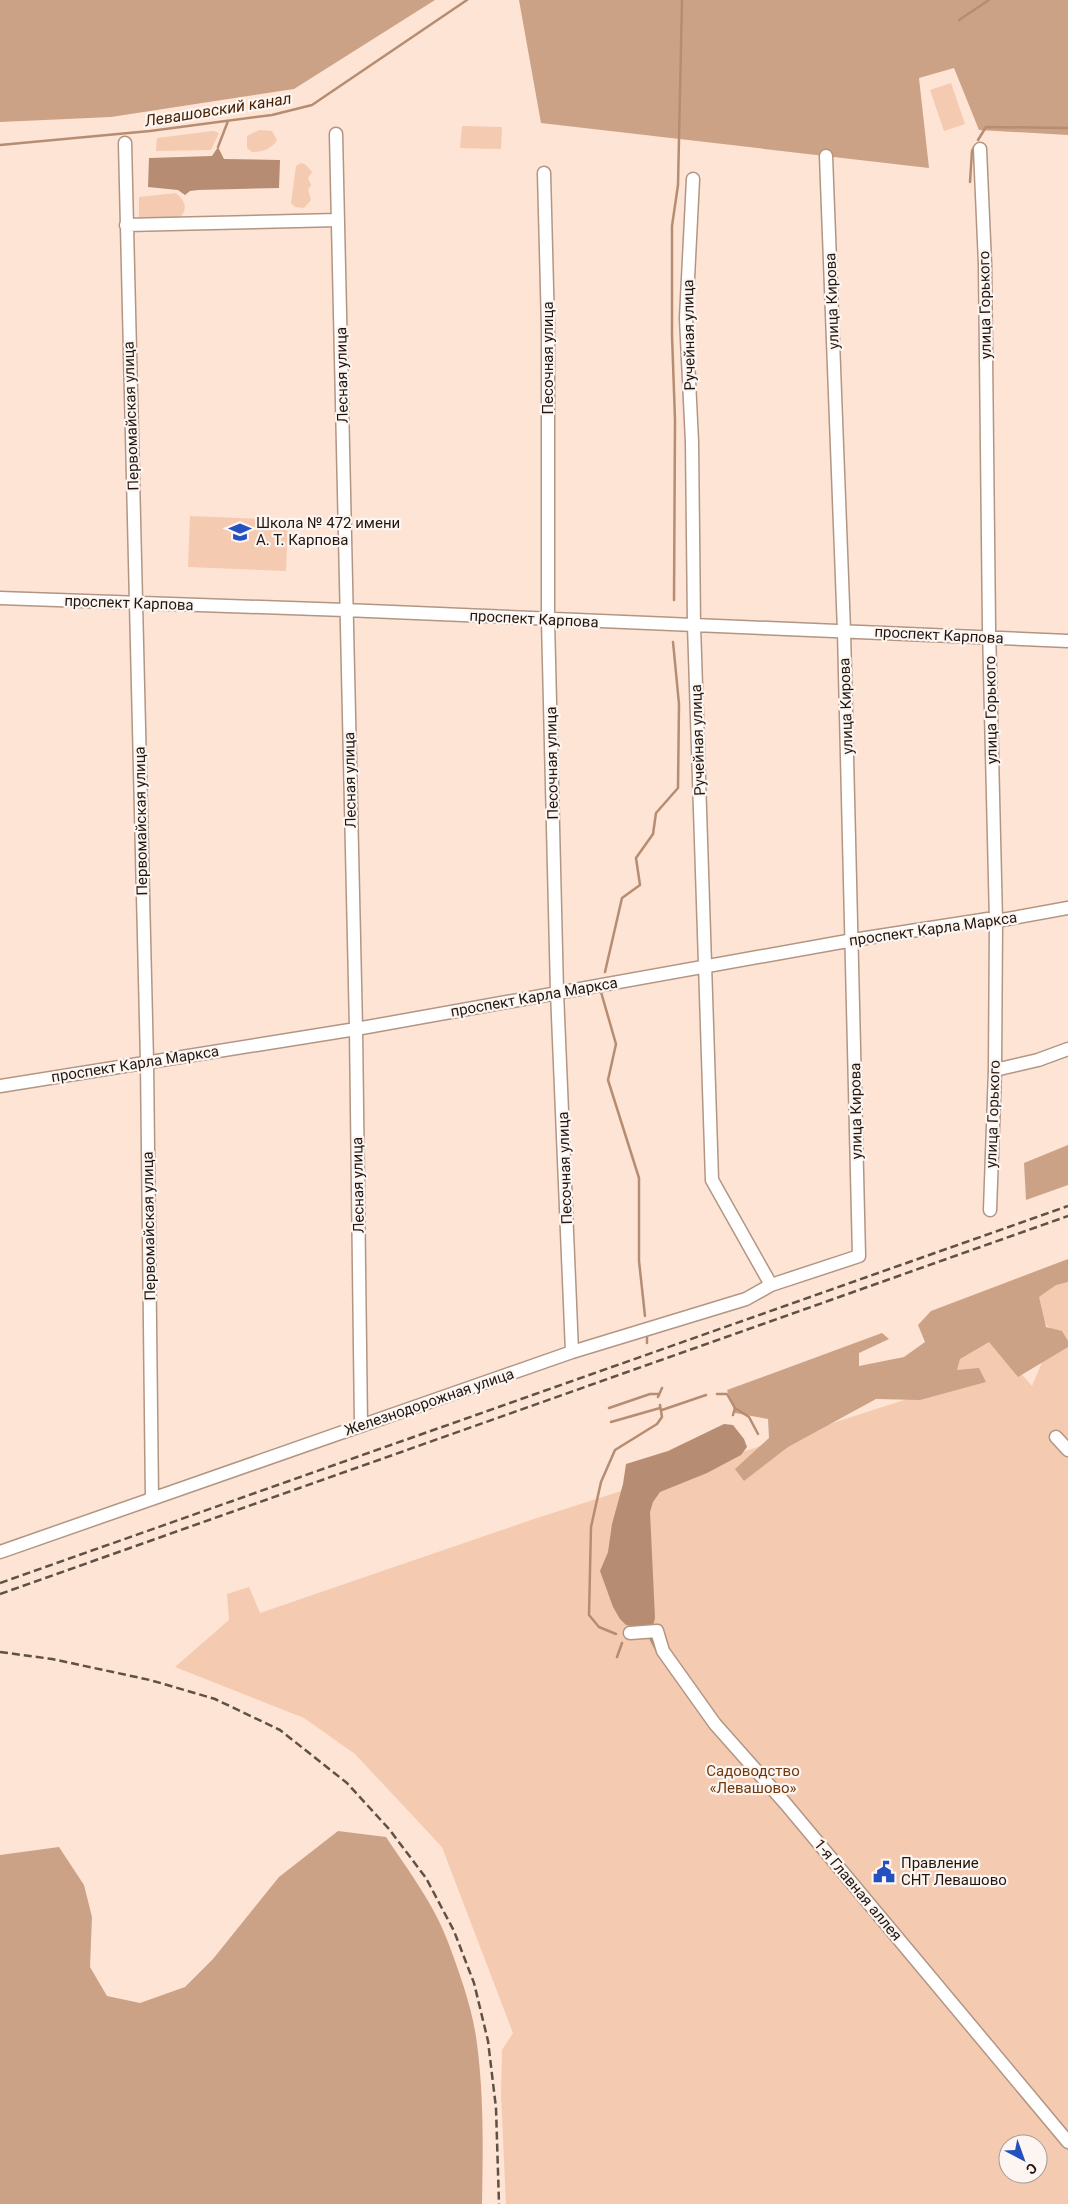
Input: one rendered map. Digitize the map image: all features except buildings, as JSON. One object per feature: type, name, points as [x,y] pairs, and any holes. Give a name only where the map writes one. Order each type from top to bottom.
[{"type":"street","name":"Лесная улица","points":[[336,134],[345,610],[356,1029],[361,1426]]},
{"type":"street","name":"Первомайская улица","points":[[125,143],[147,1062],[152,1499]]},
{"type":"street","name":"улица Горького","points":[[980,149],[985,264],[996,921],[995,1070],[990,1210]]},
{"type":"street","name":"улица Кирова","points":[[826,156],[844,631],[853,940],[859,1256]]},
{"type":"street","name":"Песочная улица","points":[[544,173],[548,328],[548,620],[557,992],[572,1352]]},
{"type":"street","name":"Ручейная улица","points":[[693,179],[686,318],[692,442],[694,625],[712,1180],[771,1285]]},
{"type":"street","points":[[126,225],[338,220]]},
{"type":"street","name":"проспект Карпова","points":[[0,598],[345,610],[548,620],[1068,640]]},
{"type":"street","name":"проспект Карла Маркса","points":[[0,1086],[356,1029],[853,940],[988,919],[996,921],[1068,908]]},
{"type":"street","points":[[995,1070],[1038,1060],[1068,1049]]},
{"type":"street","name":"Железнодорожная улица","points":[[0,1552],[572,1352],[746,1299],[771,1285],[859,1256]]},
{"type":"street","points":[[1056,1437],[1068,1450]]},
{"type":"street","name":"1-я Главная аллея","points":[[630,1633],[658,1632],[662,1651],[715,1724],[785,1803],[1068,2142]]},
{"type":"green space","points":[[951,83],[965,124],[944,131],[930,90]]},
{"type":"green space","points":[[462,126],[502,127],[501,149],[460,148]]},
{"type":"green space","points":[[259,130],[272,131],[277,140],[266,149],[252,152],[247,148],[247,136]]},
{"type":"green space","points":[[213,131],[219,133],[211,150],[156,151],[157,138]]},
{"type":"green space","points":[[301,163],[306,165],[312,172],[308,178],[311,185],[308,190],[311,200],[304,208],[295,207],[291,203],[296,166]]},
{"type":"green space","points":[[176,193],[181,198],[185,207],[180,217],[139,218],[139,197]]},
{"type":"green space","points":[[190,516],[288,520],[286,571],[188,567]]},
{"type":"green space","name":"Садоводство «Левашово»","points":[[1068,1273],[1068,2204],[506,2204],[501,2094],[502,2050],[513,2033],[442,1847],[355,1754],[304,1718],[175,1667],[229,1620],[227,1594],[249,1587],[260,1613],[531,1520],[957,1383],[939,1358],[983,1329],[1032,1386],[1054,1334],[1022,1295]]},
{"type":"shaded area","points":[[0,0],[435,0],[294,89],[111,117],[0,122]]},
{"type":"shaded area","points":[[519,0],[1068,0],[1068,135],[979,130],[954,68],[919,78],[929,168],[541,123]]},
{"type":"shaded area","points":[[218,147],[224,159],[280,160],[279,188],[198,190],[190,191],[185,195],[178,190],[148,187],[149,158],[212,156]]},
{"type":"shaded area","points":[[1068,1145],[1068,1185],[1026,1200],[1024,1163]]},
{"type":"shaded area","points":[[1068,1259],[1068,1282],[1056,1285],[1039,1297],[1046,1327],[1062,1331],[1068,1341],[1068,1347],[1018,1377],[989,1342],[960,1359],[957,1370],[979,1368],[986,1382],[920,1400],[876,1399],[788,1447],[744,1481],[735,1469],[769,1438],[768,1419],[735,1413],[727,1390],[882,1333],[889,1339],[859,1353],[859,1366],[904,1357],[925,1342],[918,1325],[931,1311]]},
{"type":"shaded area","points":[[724,1424],[733,1425],[744,1439],[747,1447],[741,1455],[707,1473],[660,1492],[653,1502],[650,1512],[655,1618],[653,1626],[648,1630],[626,1625],[613,1607],[600,1571],[608,1552],[612,1524],[623,1484],[626,1464],[668,1451]]},
{"type":"shaded area","points":[[338,1831],[386,1837],[436,1914],[448,1942],[469,2005],[477,2044],[482,2104],[482,2204],[0,2204],[0,1855],[59,1847],[84,1885],[92,1917],[90,1967],[107,1996],[140,2003],[185,1987],[213,1959],[279,1877]]},
{"type":"waterway","name":"Левашовский канал","points":[[0,145],[150,131],[272,115],[312,105],[467,0]]},
{"type":"waterway","points":[[674,600],[675,420],[672,335],[672,226],[678,185],[682,0]]},
{"type":"waterway","points":[[959,20],[989,0]]},
{"type":"waterway","points":[[218,147],[228,121]]},
{"type":"waterway","points":[[978,140],[986,127],[1068,128]]},
{"type":"waterway","points":[[970,182],[972,151],[974,147]]},
{"type":"waterway","points":[[605,972],[622,898],[640,885],[636,858],[653,834],[656,813],[678,788],[679,704],[673,642]]},
{"type":"waterway","points":[[601,992],[616,1044],[608,1080],[639,1178],[639,1261],[645,1316]]},
{"type":"waterway","points":[[647,1337],[647,1343]]},
{"type":"waterway","points":[[658,1397],[662,1388]]},
{"type":"waterway","points":[[609,1408],[650,1394],[658,1394]]},
{"type":"waterway","points":[[717,1394],[727,1394],[735,1408],[733,1415]]},
{"type":"waterway","points":[[662,1410],[706,1395]]},
{"type":"waterway","points":[[616,1634],[599,1627],[589,1615],[591,1527],[601,1482],[615,1450],[657,1424],[662,1417],[660,1405]]},
{"type":"waterway","points":[[611,1422],[660,1408]]},
{"type":"waterway","points":[[735,1408],[749,1417],[758,1434]]},
{"type":"waterway","points":[[650,1638],[660,1657]]},
{"type":"waterway","points":[[617,1657],[622,1643]]},
{"type":"railway","points":[[0,1583],[1068,1206]]},
{"type":"railway","points":[[0,1594],[1068,1216]]},
{"type":"railway","points":[[0,1652],[52,1659],[150,1680],[215,1699],[280,1730],[347,1783],[389,1829],[426,1878],[454,1931],[474,1983],[488,2041],[496,2108],[499,2204]]},
{"type":"place","name":"Школа № 472 имени А. Т. Карпова","points":[[240,532]]},
{"type":"place","name":"Правление СНТ Левашово","points":[[884,1872]]}]
